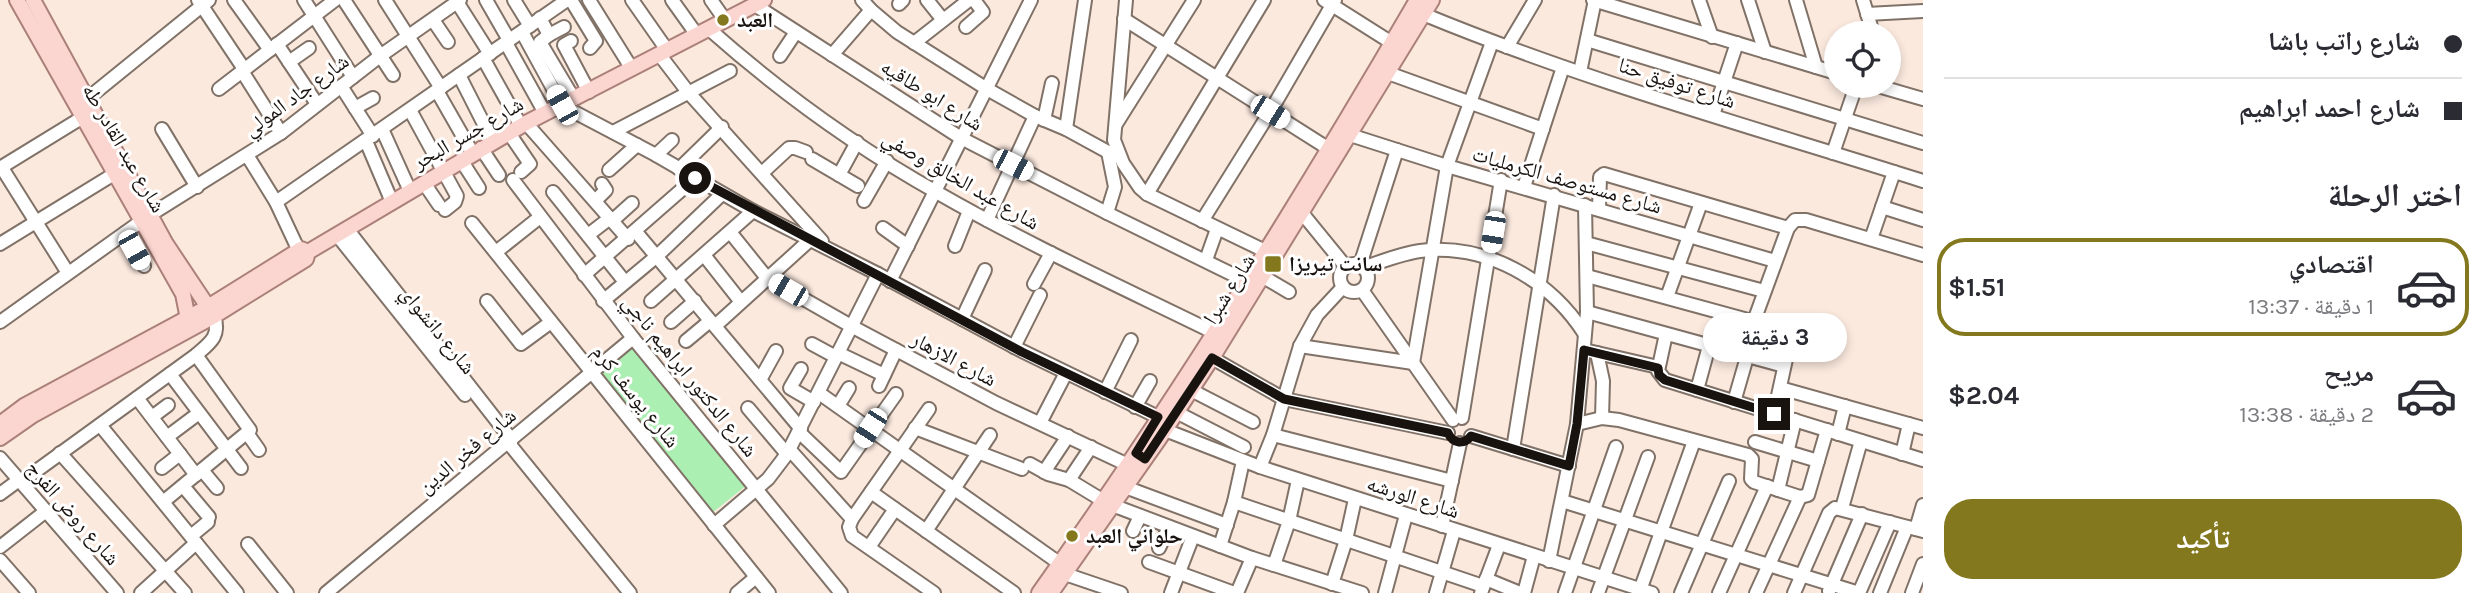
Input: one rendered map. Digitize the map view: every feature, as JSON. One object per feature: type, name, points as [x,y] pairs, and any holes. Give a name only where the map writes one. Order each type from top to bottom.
[{"type":"main road","name":"شارع عبد القادر طه","points":[[17,0],[83,117],[146,218],[207,307]]},
{"type":"main road","points":[[26,0],[116,169],[133,184]]},
{"type":"main road","name":"شارع عبد القادر طه","points":[[33,0],[133,184],[187,312]]},
{"type":"main road","name":"شارع شبرا","points":[[1046,591],[1162,423],[1213,332],[1329,149],[1392,43],[1420,7],[1432,0]]},
{"type":"main road","name":"شارع جسر البحر","points":[[0,438],[207,307],[306,259],[304,251],[342,232],[477,151],[759,2]]},
{"type":"main road","name":"شارع شبرا","points":[[1162,423],[1176,412],[1191,390],[1302,213],[1388,73],[1420,7]]},
{"type":"main road","name":"شارع جسر البحر","points":[[0,424],[24,406],[187,312],[207,307]]},
{"type":"main road","name":"شارع شبرا","points":[[1107,503],[1125,487],[1136,459]]},
{"type":"street","points":[[234,0],[289,62],[317,104]]},
{"type":"street","points":[[304,0],[353,77]]},
{"type":"street","points":[[219,89],[335,0]]},
{"type":"street","points":[[344,0],[393,75]]},
{"type":"street","points":[[385,0],[477,151],[499,175]]},
{"type":"street","points":[[434,0],[448,42]]},
{"type":"street","points":[[486,0],[545,113]]},
{"type":"street","points":[[514,0],[538,17],[549,35]]},
{"type":"street","points":[[276,202],[487,56],[538,17],[569,0],[597,42],[590,48]]},
{"type":"street","points":[[589,0],[632,69]]},
{"type":"street","points":[[632,0],[688,92],[828,248]]},
{"type":"street","name":"شارع عبد الخالق وصفي","points":[[672,0],[703,32],[778,87],[935,192],[1051,253],[1213,332]]},
{"type":"street","points":[[711,0],[726,20]]},
{"type":"street","points":[[862,0],[914,43],[987,89],[1040,118],[1113,152],[1147,194],[1265,251]]},
{"type":"street","points":[[927,0],[943,20]]},
{"type":"street","points":[[914,43],[971,0],[983,12],[966,27]]},
{"type":"street","points":[[890,281],[1031,0]]},
{"type":"street","points":[[1066,129],[1085,0]]},
{"type":"street","points":[[1107,213],[1115,187],[1114,127],[1126,0]]},
{"type":"street","points":[[1114,127],[1194,0]]},
{"type":"street","points":[[1147,194],[1264,0]]},
{"type":"street","points":[[1507,47],[1535,0]]},
{"type":"street","points":[[1580,72],[1594,0],[1824,69]]},
{"type":"street","points":[[1699,0],[1712,37]]},
{"type":"street","points":[[1748,0],[1765,52]]},
{"type":"street","points":[[1796,0],[1816,67]]},
{"type":"street","points":[[1863,0],[1869,21]]},
{"type":"street","points":[[458,1],[487,56],[519,127],[584,188],[611,220],[657,256],[800,431],[837,470],[843,471],[870,428],[896,394]]},
{"type":"street","name":"شارع جاد المولي","points":[[0,322],[146,218],[281,133],[380,56],[458,1]]},
{"type":"street","points":[[87,99],[203,2],[281,133]]},
{"type":"street","name":"شارع ابو طاقيه","points":[[759,2],[796,32],[961,138],[1247,281]]},
{"type":"street","points":[[1202,221],[1270,112],[1330,2],[1392,43]]},
{"type":"street","name":"شارع توفيق حنا","points":[[1420,7],[1492,43],[1923,181]]},
{"type":"street","points":[[832,55],[871,10]]},
{"type":"street","points":[[1867,14],[1923,11]]},
{"type":"street","points":[[538,17],[566,103]]},
{"type":"street","points":[[1124,19],[1329,149]]},
{"type":"street","points":[[564,27],[540,42],[566,103]]},
{"type":"street","points":[[780,56],[796,32]]},
{"type":"street","points":[[1587,40],[1923,144]]},
{"type":"street","points":[[571,41],[564,46],[589,92]]},
{"type":"street","points":[[1413,363],[1447,166],[1492,43]]},
{"type":"street","points":[[1713,115],[1737,43]]},
{"type":"street","points":[[289,62],[309,48]]},
{"type":"street","points":[[1524,187],[1563,67]]},
{"type":"street","points":[[613,132],[730,71]]},
{"type":"street","points":[[1388,73],[1544,129]]},
{"type":"street","points":[[459,75],[477,151],[473,186]]},
{"type":"street","points":[[987,220],[1013,165],[1040,118],[1052,83]]},
{"type":"street","points":[[341,86],[410,191]]},
{"type":"street","points":[[1901,92],[1923,99]]},
{"type":"street","points":[[355,108],[373,98]]},
{"type":"street","points":[[1833,153],[1852,98]]},
{"type":"street","name":"شارع الورشه","points":[[566,103],[753,211],[1162,423],[1243,461],[1644,592]]},
{"type":"street","points":[[410,110],[457,197],[455,202],[442,207],[424,183]]},
{"type":"street","points":[[68,274],[1,168],[83,117]]},
{"type":"street","name":"شارع الدكتور ابراهيم ناجي","points":[[519,127],[530,164],[517,176],[540,218],[632,338],[841,593]]},
{"type":"street","points":[[678,169],[722,127]]},
{"type":"street","points":[[162,129],[197,187]]},
{"type":"street","points":[[374,135],[392,202]]},
{"type":"street","name":"شارع مستوصف الكرمليات","points":[[1350,135],[1447,166],[1775,261]]},
{"type":"street","points":[[656,155],[672,140]]},
{"type":"street","points":[[839,175],[857,142]]},
{"type":"street","points":[[609,170],[637,145]]},
{"type":"street","points":[[762,173],[789,149],[795,148],[858,186]]},
{"type":"street","points":[[1362,290],[1368,279],[1361,267],[1397,150]]},
{"type":"street","points":[[247,155],[304,251]]},
{"type":"street","points":[[864,201],[887,161]]},
{"type":"street","points":[[0,244],[116,169]]},
{"type":"street","points":[[1871,239],[1894,172]]},
{"type":"street","points":[[1599,208],[1600,177],[1604,174],[1788,228]]},
{"type":"street","points":[[584,275],[695,178]]},
{"type":"street","points":[[1501,180],[1458,419],[1449,426],[1448,433],[1451,439],[1465,439],[1513,449],[1569,466]]},
{"type":"street","points":[[584,188],[599,181],[605,191],[595,201]]},
{"type":"street","points":[[553,192],[625,282]]},
{"type":"street","points":[[603,300],[657,256],[722,194]]},
{"type":"street","points":[[1513,449],[1554,195]]},
{"type":"street","points":[[588,235],[632,203]]},
{"type":"street","points":[[1667,297],[1701,203]]},
{"type":"street","points":[[1584,333],[1587,312],[1585,205]]},
{"type":"street","points":[[1882,207],[1923,220]]},
{"type":"street","points":[[651,301],[753,211]]},
{"type":"street","points":[[954,246],[970,211]]},
{"type":"street","points":[[1302,213],[1346,267]]},
{"type":"street","points":[[496,252],[540,218]]},
{"type":"street","points":[[1754,321],[1788,228],[1795,220],[1806,220],[1923,255]]},
{"type":"street","name":"شارع يوسف كرم","points":[[472,223],[769,593]]},
{"type":"street","points":[[883,228],[908,246]]},
{"type":"street","points":[[1206,260],[1217,229]]},
{"type":"street","name":"شارع دانشواي","points":[[342,232],[629,593]]},
{"type":"street","points":[[730,232],[767,278]]},
{"type":"street","points":[[125,233],[144,266]]},
{"type":"street","points":[[686,341],[741,302],[811,239]]},
{"type":"street","points":[[1586,243],[1763,291]]},
{"type":"street","points":[[1362,290],[1352,292],[1343,286],[1341,274],[1346,267],[1352,264],[1361,267],[1404,254],[1433,251],[1469,252],[1489,258],[1540,284],[1572,315],[1584,333],[1603,381],[1602,418]]},
{"type":"street","points":[[1014,347],[1051,253]]},
{"type":"street","points":[[704,255],[741,302]]},
{"type":"street","points":[[961,319],[985,270]]},
{"type":"street","points":[[714,525],[756,489],[789,452],[878,274]]},
{"type":"street","points":[[1262,276],[1289,292]]},
{"type":"street","points":[[1587,276],[1781,328],[1790,341],[1774,414]]},
{"type":"street","name":"شارع الازهار","points":[[767,278],[996,403],[1091,446],[1136,459]]},
{"type":"street","points":[[1260,467],[1273,435],[1300,346],[1317,315],[1343,286]]},
{"type":"street","points":[[1362,290],[1413,363],[1458,419],[1471,425],[1452,481],[1443,573],[1436,593]]},
{"type":"street","points":[[487,301],[521,344],[551,322]]},
{"type":"street","points":[[670,322],[695,302]]},
{"type":"street","points":[[0,494],[196,355],[216,335],[217,328],[207,307]]},
{"type":"street","points":[[1587,312],[1784,366]]},
{"type":"street","points":[[1666,334],[1658,368],[1659,375],[1665,380],[1923,460]]},
{"type":"street","name":"شارع فخر الدين","points":[[326,593],[632,338]]},
{"type":"street","points":[[1105,392],[1131,340]]},
{"type":"street","points":[[812,344],[882,380],[896,350]]},
{"type":"street","points":[[1300,346],[1413,363]]},
{"type":"street","points":[[1697,390],[1709,346]]},
{"type":"street","points":[[760,380],[776,351]]},
{"type":"street","points":[[1590,351],[1658,368]]},
{"type":"street","points":[[1549,561],[1590,351]]},
{"type":"street","points":[[196,355],[259,450]]},
{"type":"street","points":[[1734,402],[1747,356]]},
{"type":"street","points":[[1212,358],[1284,399],[1448,433]]},
{"type":"street","points":[[801,369],[790,388],[838,406],[1062,568],[1121,593]]},
{"type":"street","points":[[1040,423],[1066,373]]},
{"type":"street","points":[[170,374],[241,468]]},
{"type":"street","points":[[1135,407],[1150,381]]},
{"type":"street","points":[[838,406],[849,388]]},
{"type":"street","points":[[1780,388],[1923,428]]},
{"type":"street","points":[[1191,390],[1252,422]]},
{"type":"street","points":[[137,398],[180,454],[194,479],[209,520],[166,571],[141,593]]},
{"type":"street","points":[[152,417],[168,405]]},
{"type":"street","points":[[1577,424],[1602,418],[1750,456],[1754,482],[1800,496],[1808,495],[1818,461],[1845,406]]},
{"type":"street","points":[[748,408],[852,519]]},
{"type":"street","points":[[929,409],[849,527],[850,532],[869,547],[934,593]]},
{"type":"street","points":[[1176,412],[1244,447]]},
{"type":"street","points":[[167,438],[199,413]]},
{"type":"street","points":[[1719,593],[1735,554],[1773,488],[1787,452],[1795,420]]},
{"type":"street","points":[[1902,454],[1909,424]]},
{"type":"street","points":[[100,425],[237,593]]},
{"type":"street","points":[[915,428],[978,453],[1069,480],[1107,503],[1275,565],[1323,586],[1362,593]]},
{"type":"street","points":[[163,502],[248,432]]},
{"type":"street","points":[[926,531],[990,435]]},
{"type":"street","points":[[1273,435],[1452,481]]},
{"type":"street","points":[[1044,472],[1068,436]]},
{"type":"street","points":[[1644,592],[1694,441]]},
{"type":"street","points":[[1842,508],[1861,441]]},
{"type":"street","points":[[1755,442],[1818,461]]},
{"type":"street","points":[[1069,480],[1091,446]]},
{"type":"street","points":[[1565,593],[1616,447]]},
{"type":"street","points":[[60,453],[185,593]]},
{"type":"street","points":[[162,468],[180,454]]},
{"type":"street","points":[[1598,593],[1648,457]]},
{"type":"street","name":"شارع روض الفرج","points":[[0,458],[117,593]]},
{"type":"street","points":[[1220,546],[1243,461]]},
{"type":"street","points":[[194,479],[217,488]]},
{"type":"street","points":[[1275,565],[1298,480]]},
{"type":"street","points":[[1681,593],[1729,481]]},
{"type":"street","points":[[1125,487],[1227,524]]},
{"type":"street","points":[[871,492],[1014,593]]},
{"type":"street","points":[[1756,593],[1800,496]]},
{"type":"street","points":[[1323,586],[1346,540],[1355,499]]},
{"type":"street","points":[[1562,501],[1769,565],[1830,589],[1859,593],[1890,522]]},
{"type":"street","points":[[1234,502],[1483,586],[1522,593],[1534,556]]},
{"type":"street","points":[[1880,593],[1915,529],[1923,505]]},
{"type":"street","points":[[1794,593],[1829,513],[1835,508],[1915,529]]},
{"type":"street","points":[[869,547],[895,509]]},
{"type":"street","points":[[0,547],[46,511]]},
{"type":"street","points":[[1830,589],[1862,514]]},
{"type":"street","points":[[1385,593],[1406,515]]},
{"type":"street","points":[[1133,531],[1140,516]]},
{"type":"street","points":[[1158,548],[1170,527]]},
{"type":"street","points":[[1171,593],[1193,536]]},
{"type":"street","points":[[248,544],[287,593]]},
{"type":"street","points":[[1483,586],[1499,545]]},
{"type":"street","points":[[1149,562],[1235,593],[1252,558]]},
{"type":"street","points":[[0,559],[29,593]]},
{"type":"street","points":[[1912,593],[1923,564]]},
{"type":"street","points":[[737,593],[756,577]]},
{"type":"green space","points":[[631,345],[747,485],[712,513],[597,373]]},
{"type":"place","name":"العبد","points":[[723,20]]},
{"type":"place","name":"سانت تيريزا","points":[[1273,264]]},
{"type":"place","name":"حلواني العبد","points":[[1072,536]]},
{"type":"route","points":[[695,178],[1022,352],[1158,417],[1136,453],[1145,459],[1212,358],[1284,399],[1448,433],[1451,439],[1460,443],[1471,436],[1569,466],[1577,424],[1584,350],[1658,368],[1659,375],[1665,380],[1774,414]]}]
